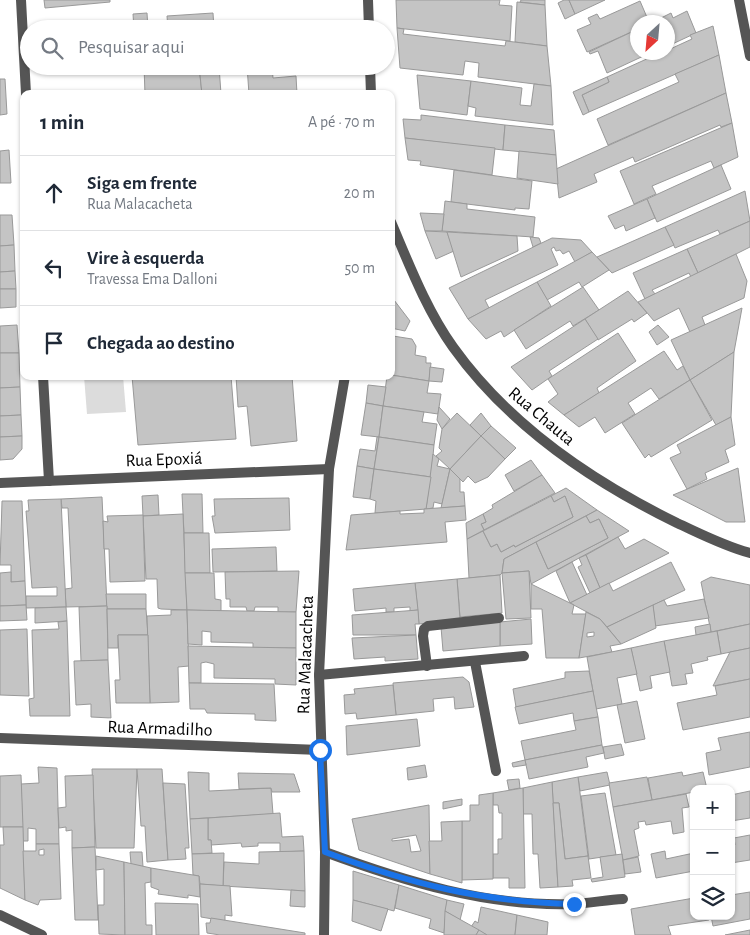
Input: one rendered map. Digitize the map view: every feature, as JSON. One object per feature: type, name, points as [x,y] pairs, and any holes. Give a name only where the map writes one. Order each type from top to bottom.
[{"type":"street","points":[[21,0],[22,20]]},
{"type":"street","points":[[368,0],[369,20]]},
{"type":"street","points":[[739,0],[750,56]]},
{"type":"street","points":[[25,75],[26,90]]},
{"type":"street","points":[[370,75],[371,90]]},
{"type":"street","name":"Rua Chauta","points":[[395,232],[416,283],[453,346],[497,399],[570,461],[642,504],[726,546],[750,552]]},
{"type":"street","points":[[43,380],[49,481]]},
{"type":"street","name":"Rua Malacacheta","points":[[324,935],[325,852],[320,750],[319,675],[330,468],[344,380]]},
{"type":"street","name":"Rua Epoxiá","points":[[0,483],[330,468]]},
{"type":"street","points":[[427,666],[423,636],[424,629],[428,626],[499,618]]},
{"type":"street","points":[[319,675],[524,656]]},
{"type":"street","points":[[475,662],[496,771]]},
{"type":"street","name":"Rua Armadilho","points":[[0,738],[320,750]]},
{"type":"street","points":[[325,852],[415,883],[479,896],[532,903],[574,904],[623,899]]},
{"type":"street","points":[[0,915],[42,935]]},
{"type":"shaded area","points":[[84,380],[123,380],[126,412],[87,414]]},
{"type":"building","points":[[44,0],[110,0],[110,2],[45,8]]},
{"type":"building","points":[[396,0],[500,0],[499,5],[512,6],[510,41],[397,28]]},
{"type":"building","points":[[521,0],[545,0],[545,5],[520,2]]},
{"type":"building","points":[[569,0],[575,14],[565,19],[558,3]]},
{"type":"building","points":[[569,0],[605,0],[575,14]]},
{"type":"building","points":[[640,1],[646,15],[630,15],[630,33],[587,52],[577,30],[591,24],[588,18],[597,14],[600,19]]},
{"type":"building","points":[[517,2],[545,5],[547,46],[515,42]]},
{"type":"building","points":[[687,11],[696,33],[675,43],[675,17]]},
{"type":"building","points":[[147,13],[147,20],[133,20],[133,14]]},
{"type":"building","points":[[213,13],[213,20],[167,20],[167,16]]},
{"type":"building","points":[[713,26],[719,55],[589,112],[582,95],[609,82],[607,77],[644,60],[675,60],[675,47],[692,39],[690,35]]},
{"type":"building","points":[[397,28],[404,29],[403,34],[505,46],[506,41],[547,46],[551,86],[478,77],[479,63],[465,61],[463,75],[400,68]]},
{"type":"building","points":[[630,33],[630,60],[635,60],[607,73],[598,51],[590,54],[589,52]]},
{"type":"building","points":[[719,55],[726,93],[608,145],[597,119],[679,82],[675,74]]},
{"type":"building","points":[[144,75],[200,75],[202,90],[145,90]]},
{"type":"building","points":[[200,75],[220,75],[221,90],[202,90]]},
{"type":"building","points":[[248,75],[273,75],[273,78],[296,76],[297,90],[249,90]]},
{"type":"building","points":[[417,75],[471,81],[467,115],[420,109]]},
{"type":"building","points":[[607,77],[609,82],[582,95],[589,112],[583,115],[573,92]]},
{"type":"building","points":[[0,79],[5,79],[7,114],[0,115]]},
{"type":"building","points":[[471,81],[522,88],[520,105],[531,106],[534,84],[551,86],[553,125],[475,116],[476,108],[468,106]]},
{"type":"building","points":[[726,93],[732,123],[721,127],[720,125],[635,162],[633,157],[594,174],[597,182],[559,198],[556,169]]},
{"type":"building","points":[[421,115],[505,125],[503,150],[405,138],[403,119],[421,120]]},
{"type":"building","points":[[732,123],[738,157],[714,168],[711,161],[652,186],[656,194],[634,204],[620,171]]},
{"type":"building","points":[[505,125],[554,130],[556,155],[503,150]]},
{"type":"building","points":[[405,138],[495,148],[492,175],[420,165],[421,161],[408,160]]},
{"type":"building","points":[[9,150],[11,183],[0,183],[0,151]]},
{"type":"building","points":[[519,151],[556,155],[558,184],[517,178]]},
{"type":"building","points":[[721,165],[731,189],[657,222],[647,199]]},
{"type":"building","points":[[454,170],[532,181],[529,209],[515,208],[515,210],[451,202]]},
{"type":"building","points":[[745,191],[750,221],[720,234],[718,230],[675,248],[665,227]]},
{"type":"building","points":[[647,199],[655,218],[626,231],[624,225],[615,229],[608,216]]},
{"type":"building","points":[[445,201],[467,204],[467,209],[535,217],[533,237],[442,231]]},
{"type":"building","points":[[420,213],[444,214],[442,231],[425,231]]},
{"type":"building","points":[[0,215],[12,215],[14,245],[0,246]]},
{"type":"building","points":[[750,221],[750,247],[698,273],[687,249]]},
{"type":"building","points":[[665,227],[674,245],[612,273],[597,257]]},
{"type":"building","points":[[425,231],[447,232],[454,251],[436,259]]},
{"type":"building","points":[[447,232],[517,236],[518,251],[461,277]]},
{"type":"building","points":[[530,237],[539,238],[541,243],[533,247]]},
{"type":"building","points":[[552,238],[581,240],[592,252],[575,262],[569,251],[563,254],[560,250],[556,251],[554,247],[551,249],[558,265],[485,300],[489,308],[468,319],[449,288]]},
{"type":"building","points":[[14,245],[15,271],[0,272],[0,246]]},
{"type":"building","points":[[687,249],[698,273],[691,277],[689,273],[652,290],[655,294],[645,299],[633,273]]},
{"type":"building","points":[[592,252],[609,270],[582,287],[579,282],[547,300],[537,282]]},
{"type":"building","points":[[736,254],[747,281],[744,298],[702,317],[705,325],[690,332],[679,308],[654,321],[638,302]]},
{"type":"building","points":[[15,271],[16,289],[0,289],[0,272]]},
{"type":"building","points":[[537,282],[551,306],[504,337],[501,331],[486,339],[468,319]]},
{"type":"building","points":[[583,287],[599,310],[573,326],[570,321],[526,349],[514,330]]},
{"type":"building","points":[[0,289],[16,289],[16,307],[0,308]]},
{"type":"building","points":[[628,291],[647,313],[634,322],[632,319],[598,340],[585,319]]},
{"type":"building","points":[[395,301],[410,321],[405,331],[395,329]]},
{"type":"building","points":[[742,308],[734,352],[690,380],[671,340]]},
{"type":"building","points":[[585,319],[598,339],[549,371],[552,376],[532,390],[511,367]]},
{"type":"building","points":[[17,325],[19,353],[0,353],[0,326]]},
{"type":"building","points":[[658,325],[669,337],[657,345],[649,332]]},
{"type":"building","points":[[618,333],[636,361],[597,388],[599,393],[564,415],[548,402],[558,394],[548,379]]},
{"type":"building","points":[[395,336],[412,339],[416,346],[415,355],[426,357],[426,363],[431,363],[429,381],[395,376]]},
{"type":"building","points":[[664,351],[677,370],[683,366],[690,380],[659,399],[651,388],[628,403],[635,414],[605,433],[595,417],[579,427],[564,415]]},
{"type":"building","points":[[734,352],[731,417],[716,425],[690,380]]},
{"type":"building","points":[[0,353],[19,353],[20,387],[0,388]]},
{"type":"building","points":[[430,367],[444,369],[442,382],[429,381]]},
{"type":"building","points":[[395,376],[429,381],[427,393],[441,394],[438,414],[383,406],[386,380],[395,380]]},
{"type":"building","points":[[132,380],[231,380],[236,439],[138,445]]},
{"type":"building","points":[[236,380],[292,380],[297,441],[251,446],[247,406],[238,407]]},
{"type":"building","points":[[690,380],[712,420],[651,457],[649,454],[645,458],[622,423]]},
{"type":"building","points":[[368,385],[386,387],[383,406],[366,403]]},
{"type":"building","points":[[20,387],[21,415],[0,416],[0,388]]},
{"type":"building","points":[[366,403],[383,406],[379,437],[361,435]]},
{"type":"building","points":[[383,406],[424,412],[422,422],[437,424],[434,445],[379,437]]},
{"type":"building","points":[[439,407],[450,419],[442,429],[437,420]]},
{"type":"building","points":[[457,413],[481,436],[450,469],[436,456],[442,451],[439,448],[442,429]]},
{"type":"building","points":[[481,413],[491,426],[481,436],[470,425]]},
{"type":"building","points":[[21,415],[22,436],[0,437],[0,416]]},
{"type":"building","points":[[731,417],[735,445],[725,450],[729,462],[705,473],[707,479],[687,489],[670,458],[681,453],[677,445]]},
{"type":"building","points":[[491,426],[516,448],[505,459],[481,436]]},
{"type":"building","points":[[22,436],[22,449],[13,459],[0,460],[0,437]]},
{"type":"building","points":[[481,436],[505,459],[488,477],[475,483],[468,476],[463,482],[450,469]]},
{"type":"building","points":[[377,437],[379,437],[374,469],[357,466],[360,449],[375,451]]},
{"type":"building","points":[[379,437],[434,445],[431,477],[374,469]]},
{"type":"building","points":[[433,454],[439,459],[437,466],[450,469],[442,504],[434,502],[433,508],[426,509]]},
{"type":"building","points":[[531,460],[542,475],[514,491],[505,475]]},
{"type":"building","points":[[357,466],[374,469],[370,499],[353,497]]},
{"type":"building","points":[[738,468],[745,522],[726,522],[673,495]]},
{"type":"building","points":[[374,469],[431,477],[426,509],[375,513],[376,501],[370,499]]},
{"type":"building","points":[[450,469],[460,479],[460,492],[464,492],[465,506],[441,508]]},
{"type":"building","points":[[542,475],[555,493],[484,530],[481,524],[486,522],[483,514],[493,508],[492,505]]},
{"type":"building","points":[[566,488],[597,510],[504,559],[500,575],[469,578],[467,539],[483,531],[491,547],[497,544],[501,552],[514,545],[515,547],[573,517],[565,496],[554,502],[551,496]]},
{"type":"building","points":[[182,494],[202,494],[203,533],[184,533]]},
{"type":"building","points":[[158,495],[159,515],[143,516],[142,496]]},
{"type":"building","points":[[551,496],[554,502],[565,496],[573,517],[515,547],[514,545],[501,552],[497,544],[491,547],[483,531]]},
{"type":"building","points":[[102,497],[107,606],[66,607],[65,589],[72,588],[68,508],[62,508],[61,499]]},
{"type":"building","points":[[289,498],[290,530],[215,533],[212,516],[215,516],[214,499]]},
{"type":"building","points":[[61,499],[66,607],[26,608],[26,596],[57,596],[57,587],[32,588],[26,511],[29,511],[28,500]]},
{"type":"building","points":[[2,501],[22,501],[25,581],[11,582],[11,565],[0,565]]},
{"type":"building","points":[[465,506],[466,520],[445,522],[447,542],[346,550],[351,515],[400,511],[400,514],[424,513],[424,509]]},
{"type":"building","points":[[597,510],[629,531],[531,584],[529,571],[502,573],[504,559],[536,542],[548,569],[608,538],[599,519],[590,523],[586,516]]},
{"type":"building","points":[[183,514],[187,610],[161,609],[158,608],[157,579],[146,579],[143,516]]},
{"type":"building","points":[[483,514],[486,522],[481,524],[484,530],[467,539],[466,523]]},
{"type":"building","points":[[143,515],[145,581],[110,582],[109,549],[104,549],[103,521],[108,522],[107,516]]},
{"type":"building","points":[[586,516],[590,523],[599,519],[608,538],[548,569],[536,542]]},
{"type":"building","points":[[184,533],[209,533],[210,573],[185,573]]},
{"type":"building","points":[[618,537],[625,549],[644,539],[669,553],[600,588],[586,555]]},
{"type":"building","points":[[276,547],[277,571],[213,572],[212,549]]},
{"type":"building","points":[[586,555],[600,588],[590,593],[578,567],[582,565],[579,558]]},
{"type":"building","points":[[572,562],[587,595],[570,603],[556,571]]},
{"type":"building","points":[[671,562],[685,590],[607,627],[600,619],[570,603],[609,583],[613,591]]},
{"type":"building","points":[[299,571],[296,612],[278,612],[278,607],[255,607],[254,611],[247,611],[246,607],[230,607],[230,599],[226,599],[225,572]]},
{"type":"building","points":[[529,571],[531,618],[506,619],[502,573]]},
{"type":"building","points":[[11,572],[11,582],[25,581],[26,605],[0,606],[0,573]]},
{"type":"building","points":[[185,573],[214,573],[215,599],[221,600],[221,611],[187,610]]},
{"type":"building","points":[[500,575],[502,613],[460,617],[457,579]]},
{"type":"building","points":[[711,577],[750,585],[750,624],[711,632],[701,582]]},
{"type":"building","points":[[457,579],[460,619],[419,624],[415,583]]},
{"type":"building","points":[[415,583],[418,610],[410,611],[410,607],[394,608],[394,612],[386,612],[386,608],[355,611],[353,589]]},
{"type":"building","points":[[531,584],[574,605],[572,614],[586,614],[579,658],[546,658],[542,609],[531,609]]},
{"type":"building","points":[[106,594],[146,594],[146,609],[107,609]]},
{"type":"building","points":[[704,599],[709,618],[655,626],[653,605],[664,600],[667,606]]},
{"type":"building","points":[[26,605],[27,620],[0,621],[0,606]]},
{"type":"building","points":[[653,605],[656,628],[621,644],[607,627]]},
{"type":"building","points":[[107,606],[108,660],[81,661],[79,607]]},
{"type":"building","points":[[66,607],[67,621],[35,623],[35,608]]},
{"type":"building","points":[[107,609],[146,609],[148,635],[118,635],[118,648],[108,648]]},
{"type":"building","points":[[171,610],[187,610],[189,666],[178,667],[179,702],[150,703],[147,616],[171,615]]},
{"type":"building","points":[[187,610],[296,612],[296,648],[253,648],[253,643],[211,642],[211,632],[202,631],[202,645],[188,644]]},
{"type":"building","points":[[418,610],[419,624],[415,624],[416,635],[353,635],[352,615]]},
{"type":"building","points":[[586,612],[600,619],[621,644],[610,646],[612,652],[579,658]],"holes":[[[594,632],[594,636],[587,637],[587,633]]]},
{"type":"building","points":[[531,619],[532,644],[500,646],[500,622]]},
{"type":"building","points":[[67,621],[70,716],[30,716],[29,699],[34,698],[32,630],[59,629],[58,622]]},
{"type":"building","points":[[500,622],[500,646],[443,651],[441,627]]},
{"type":"building","points":[[710,624],[711,632],[696,635],[695,627]]},
{"type":"building","points":[[750,624],[750,648],[721,654],[717,631]]},
{"type":"building","points":[[27,629],[29,696],[0,695],[0,630]]},
{"type":"building","points":[[717,631],[721,654],[707,657],[708,660],[691,664],[693,673],[685,674],[687,684],[672,686],[664,641]]},
{"type":"building","points":[[118,635],[148,635],[150,703],[116,703],[115,680],[120,680]]},
{"type":"building","points":[[416,635],[418,659],[385,661],[385,657],[354,659],[352,638]]},
{"type":"building","points":[[664,641],[670,672],[650,676],[652,688],[640,691],[631,648]]},
{"type":"building","points":[[188,646],[296,648],[296,685],[275,684],[275,679],[214,678],[214,664],[206,662],[201,663],[201,683],[189,683]]},
{"type":"building","points":[[631,648],[637,674],[617,678],[622,704],[596,709],[587,657]]},
{"type":"building","points":[[750,648],[750,679],[713,686],[730,652]]},
{"type":"building","points":[[108,660],[111,718],[91,717],[91,704],[76,705],[74,661]]},
{"type":"building","points":[[589,671],[593,691],[516,707],[513,689],[565,678],[565,672]]},
{"type":"building","points":[[463,677],[469,682],[474,707],[455,709],[454,697],[433,699],[434,711],[396,715],[393,683]]},
{"type":"building","points":[[750,679],[750,717],[683,730],[677,703],[717,695],[715,686]]},
{"type":"building","points":[[189,683],[274,684],[276,721],[255,720],[255,714],[207,713],[205,709],[190,709]]},
{"type":"building","points":[[393,685],[396,715],[357,719],[356,713],[345,714],[344,695],[355,694],[354,689]]},
{"type":"building","points":[[593,691],[598,717],[574,721],[573,713],[519,724],[515,707]]},
{"type":"building","points":[[637,701],[645,739],[625,743],[617,705]]},
{"type":"building","points":[[598,717],[602,745],[525,760],[521,741],[576,730],[574,721]]},
{"type":"building","points":[[417,719],[420,746],[347,755],[346,726]]},
{"type":"building","points":[[750,732],[750,767],[709,775],[706,753],[721,750],[718,738]]},
{"type":"building","points":[[621,744],[624,755],[605,759],[603,747]]},
{"type":"building","points":[[602,745],[604,753],[586,757],[588,767],[529,779],[525,760]]},
{"type":"building","points":[[525,760],[526,765],[513,767],[512,763]]},
{"type":"building","points":[[425,765],[427,777],[408,780],[407,768]]},
{"type":"building","points":[[38,767],[57,768],[59,844],[36,844],[36,829],[28,828],[28,841],[23,841],[21,784],[39,783]]},
{"type":"building","points":[[92,769],[137,769],[134,848],[96,848]]},
{"type":"building","points":[[137,769],[162,769],[168,860],[147,862],[145,826],[141,826]]},
{"type":"building","points":[[188,772],[209,773],[209,791],[271,788],[273,814],[190,819]]},
{"type":"building","points":[[607,772],[610,785],[580,791],[578,777]]},
{"type":"building","points":[[682,772],[683,776],[703,772],[706,785],[690,785],[690,793],[652,800],[648,778]]},
{"type":"building","points":[[238,773],[294,774],[300,792],[272,792],[271,788],[239,789]]},
{"type":"building","points":[[21,775],[23,827],[0,827],[0,776]]},
{"type":"building","points":[[93,775],[95,847],[72,848],[72,830],[66,831],[66,827],[59,828],[58,808],[66,807],[65,776]]},
{"type":"building","points":[[578,777],[588,856],[565,859],[559,803],[553,803],[552,782]]},
{"type":"building","points":[[647,777],[652,800],[613,807],[609,783]]},
{"type":"building","points":[[519,779],[520,788],[509,790],[507,780]]},
{"type":"building","points":[[552,782],[558,887],[540,888],[538,854],[533,854],[532,814],[523,814],[523,788]]},
{"type":"building","points":[[163,783],[185,784],[189,848],[185,848],[186,859],[168,860]]},
{"type":"building","points":[[523,788],[525,888],[509,888],[509,878],[493,878],[493,854],[498,854],[498,839],[502,839],[502,813],[499,813],[498,805],[493,805],[493,793]]},
{"type":"building","points":[[750,791],[750,818],[735,820],[735,794]]},
{"type":"building","points":[[493,793],[493,879],[462,880],[462,821],[470,821],[470,805],[479,805],[479,795]]},
{"type":"building","points":[[605,793],[616,855],[589,859],[581,796]]},
{"type":"building","points":[[686,794],[689,807],[682,808],[684,832],[673,834],[671,821],[646,825],[645,821],[638,822],[639,828],[634,830],[639,856],[623,860],[613,807]]},
{"type":"building","points":[[462,799],[462,805],[443,809],[443,802]]},
{"type":"building","points":[[553,803],[559,803],[565,859],[588,856],[591,878],[572,880],[573,886],[558,887]]},
{"type":"building","points":[[429,805],[430,874],[359,850],[352,819]],"holes":[[[416,835],[421,851],[411,852],[409,839],[392,841],[392,839]]]},
{"type":"building","points":[[280,813],[282,837],[303,836],[304,851],[280,852],[280,843],[258,843],[258,846],[242,847],[241,843],[211,845],[211,840],[208,840],[208,818]]},
{"type":"building","points":[[208,818],[208,840],[211,840],[212,853],[192,854],[190,819]]},
{"type":"building","points":[[462,821],[462,883],[430,874],[429,841],[442,841],[441,822]]},
{"type":"building","points":[[3,827],[23,827],[25,900],[0,888],[0,845],[4,845]]},
{"type":"building","points":[[750,835],[750,860],[735,862],[735,838]]},
{"type":"building","points":[[36,844],[59,844],[61,899],[40,900],[38,905],[25,900],[23,851],[36,851]],"holes":[[[44,849],[44,855],[39,855],[39,850]]]},
{"type":"building","points":[[95,847],[98,920],[75,920],[72,848]]},
{"type":"building","points":[[304,851],[305,891],[223,886],[224,862],[259,864],[259,852]]},
{"type":"building","points":[[665,851],[666,859],[690,854],[690,872],[656,878],[651,854]]},
{"type":"building","points":[[130,852],[142,852],[143,867],[131,864]]},
{"type":"building","points":[[224,853],[223,886],[200,884],[199,876],[193,875],[192,854]]},
{"type":"building","points":[[622,854],[625,877],[592,882],[591,879],[603,877],[600,857]]},
{"type":"building","points":[[96,856],[124,862],[125,935],[99,934],[98,905],[104,905],[104,869],[96,870]]},
{"type":"building","points":[[638,857],[641,872],[625,874],[623,860]]},
{"type":"building","points":[[124,862],[151,868],[151,882],[145,883],[146,925],[152,925],[152,935],[125,935]]},
{"type":"building","points":[[151,868],[199,876],[200,897],[188,895],[188,898],[158,894],[159,890],[151,887]]},
{"type":"building","points":[[353,871],[399,885],[394,911],[353,900]]},
{"type":"building","points":[[200,884],[230,886],[232,916],[225,915],[225,921],[201,917]]},
{"type":"building","points":[[399,885],[447,900],[444,933],[429,928],[431,919],[395,908]]},
{"type":"building","points":[[291,890],[305,891],[305,907],[290,906]]},
{"type":"building","points":[[750,892],[750,919],[713,926],[712,920],[735,920],[735,894]]},
{"type":"building","points":[[690,899],[690,920],[709,920],[668,926],[671,935],[635,935],[631,909]]},
{"type":"building","points":[[353,900],[388,909],[381,931],[352,921]]},
{"type":"building","points":[[447,900],[464,904],[460,920],[445,911]]},
{"type":"building","points":[[155,903],[198,904],[199,935],[156,935]]},
{"type":"building","points":[[481,907],[517,915],[515,935],[487,935],[471,927],[475,921],[478,923]]},
{"type":"building","points":[[445,911],[479,930],[476,935],[444,935]]},
{"type":"building","points":[[517,915],[548,922],[547,935],[515,935]]},
{"type":"building","points":[[211,918],[305,933],[305,935],[220,935],[207,933],[206,923],[210,923]]},
{"type":"building","points":[[479,930],[487,935],[476,935]]},
{"type":"building","points":[[750,930],[750,935],[725,935]]},
{"type":"route","points":[[320,750],[325,852],[382,873],[423,885],[479,896],[532,903],[574,904]]}]
